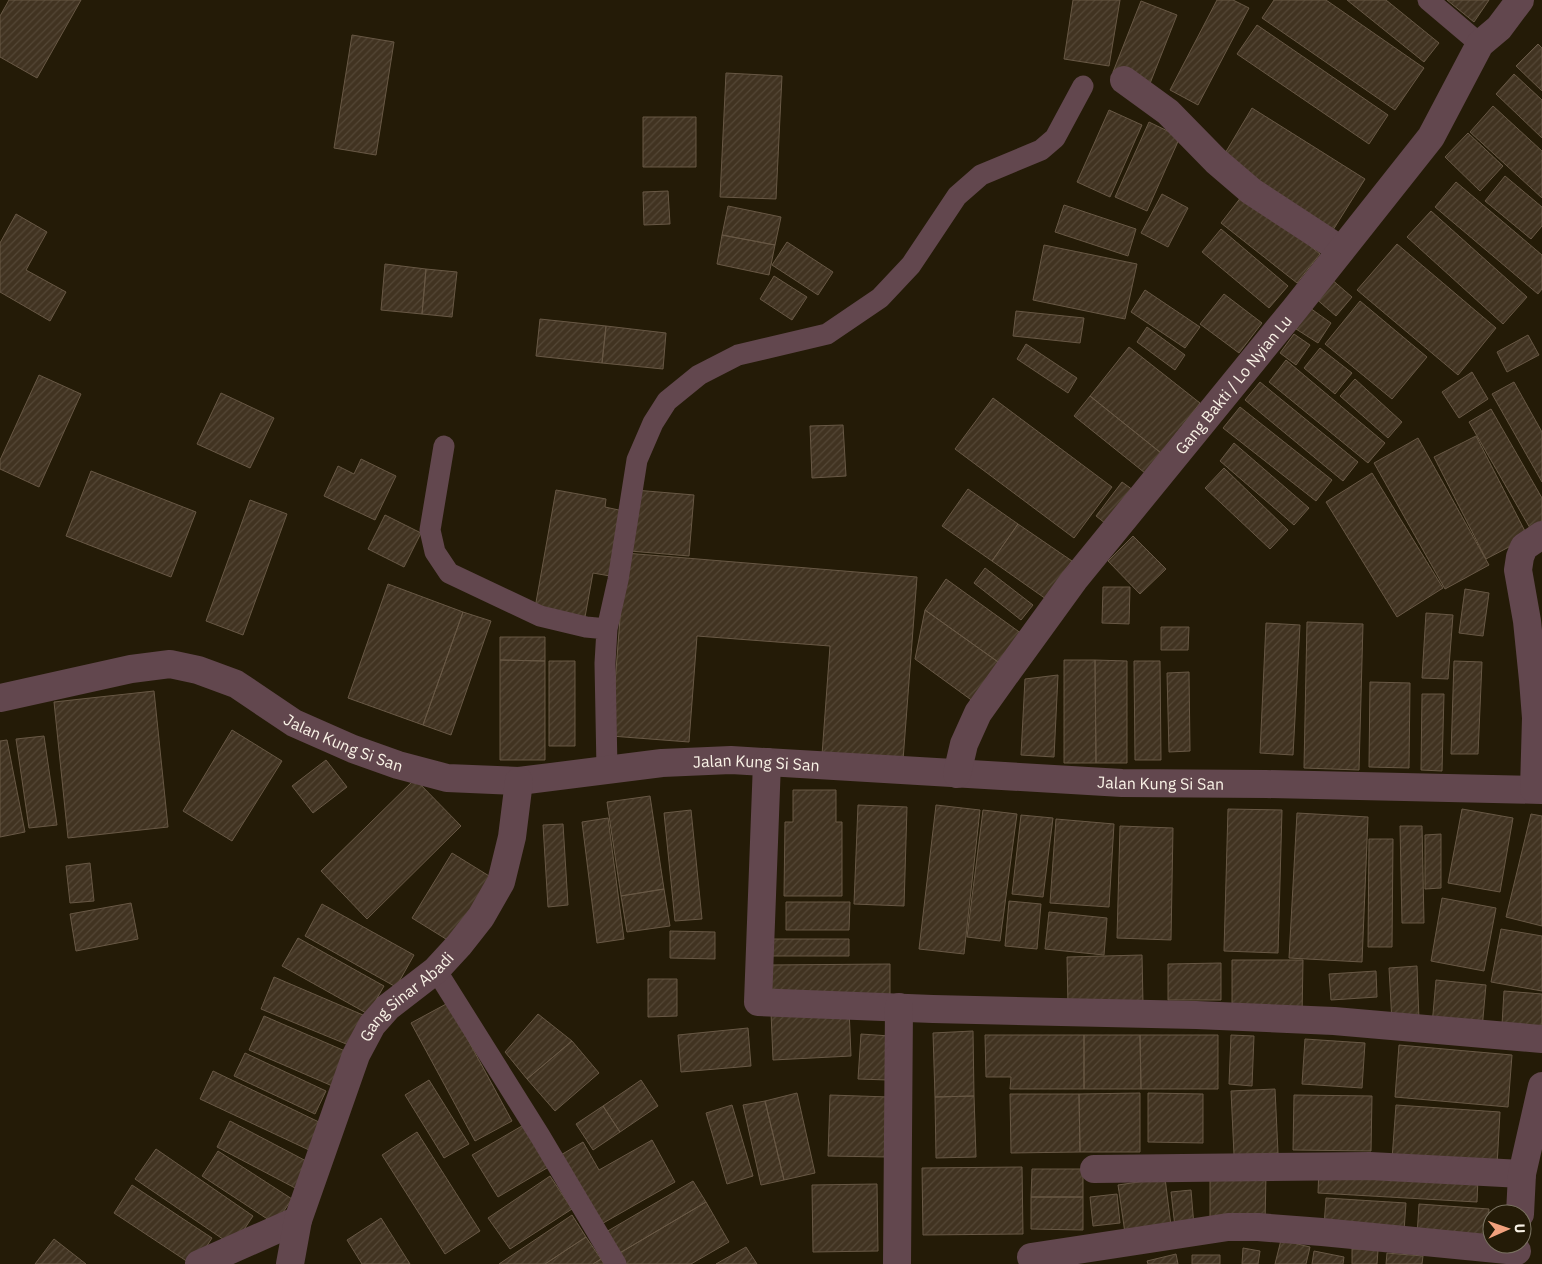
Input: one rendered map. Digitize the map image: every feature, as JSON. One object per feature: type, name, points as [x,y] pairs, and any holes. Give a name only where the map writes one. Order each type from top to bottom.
[{"type":"street","name":"Gang Bakti / Lo Nyian Lu","points":[[957,774],[964,744],[978,713],[1074,580],[1432,136],[1480,44],[1498,28],[1520,0]]},
{"type":"street","points":[[1124,80],[1168,112],[1216,161],[1251,191],[1341,250]]},
{"type":"street","points":[[1538,789],[1533,680],[1527,621],[1518,570],[1524,547],[1542,535]]},
{"type":"street","name":"Jalan Kung Si San","points":[[0,698],[131,669],[170,664],[198,670],[236,684],[294,723],[354,749],[398,765],[446,778],[519,781],[662,763],[731,760],[1122,783],[1538,789]]},
{"type":"street","points":[[767,762],[758,1002],[1334,1021],[1542,1039]]},
{"type":"street","name":"Gang Sinar Abadi","points":[[292,1262],[298,1220],[356,1056],[372,1025],[388,1007],[436,970],[459,945],[480,917],[501,882],[512,837],[519,781]]},
{"type":"street","points":[[897,1264],[899,1007]]},
{"type":"street","points":[[1520,1204],[1522,1174],[1540,1096]]},
{"type":"street","points":[[1094,1169],[1370,1166],[1522,1174]]},
{"type":"street","points":[[199,1264],[298,1220]]},
{"type":"street","points":[[1031,1257],[1228,1227],[1258,1227],[1322,1232],[1482,1249]]},
{"type":"lane","points":[[1428,0],[1480,44]]},
{"type":"lane","points":[[606,769],[607,629],[620,570],[638,460],[653,423],[666,401],[699,376],[738,356],[827,334],[880,298],[911,265],[957,196],[981,175],[1040,150],[1055,138],[1083,86]]},
{"type":"lane","points":[[444,446],[430,530],[435,552],[449,573],[540,616],[586,627],[607,629]]},
{"type":"lane","points":[[436,970],[540,1136],[616,1264]]},
{"type":"building","points":[[9,0],[81,0],[37,78],[0,57],[0,16]]},
{"type":"building","points":[[1073,0],[1120,0],[1109,66],[1064,59]]},
{"type":"building","points":[[1217,0],[1233,0],[1249,8],[1198,105],[1170,90]]},
{"type":"building","points":[[1274,0],[1326,0],[1424,68],[1395,110],[1262,18]]},
{"type":"building","points":[[1347,0],[1386,0],[1439,43],[1424,62]]},
{"type":"building","points":[[1447,0],[1489,0],[1474,22]]},
{"type":"building","points":[[1141,1],[1177,15],[1149,86],[1113,72]]},
{"type":"building","points":[[1257,25],[1388,115],[1369,144],[1237,54]]},
{"type":"building","points":[[352,35],[394,42],[376,155],[334,148]]},
{"type":"building","points":[[1538,44],[1542,48],[1542,91],[1516,66]]},
{"type":"building","points":[[726,73],[782,76],[776,199],[720,197]]},
{"type":"building","points":[[1514,74],[1542,100],[1542,138],[1496,94]]},
{"type":"building","points":[[1493,106],[1542,151],[1542,198],[1470,132]]},
{"type":"building","points":[[1252,108],[1365,179],[1333,230],[1221,160]]},
{"type":"building","points":[[1109,110],[1142,125],[1110,197],[1077,182]]},
{"type":"building","points":[[643,117],[696,117],[696,167],[643,167]]},
{"type":"building","points":[[1149,122],[1180,137],[1147,211],[1115,197]]},
{"type":"building","points":[[1468,133],[1503,166],[1480,191],[1445,157]]},
{"type":"building","points":[[1505,176],[1542,207],[1542,226],[1531,239],[1485,201]]},
{"type":"building","points":[[1456,182],[1542,255],[1542,289],[1538,294],[1435,207]]},
{"type":"building","points":[[668,191],[670,224],[644,225],[643,192]]},
{"type":"building","points":[[1245,192],[1320,254],[1297,283],[1221,223]]},
{"type":"building","points":[[1162,194],[1188,208],[1168,247],[1141,233]]},
{"type":"building","points":[[1064,205],[1136,229],[1128,256],[1055,232]]},
{"type":"building","points":[[728,206],[781,217],[775,245],[722,235]]},
{"type":"building","points":[[1431,211],[1527,297],[1503,324],[1407,237]]},
{"type":"building","points":[[16,214],[47,232],[26,270],[66,292],[50,321],[0,292],[0,243]]},
{"type":"building","points":[[1221,229],[1288,286],[1269,308],[1202,252]]},
{"type":"building","points":[[722,235],[775,245],[769,275],[717,264]]},
{"type":"building","points":[[787,242],[833,272],[818,295],[772,265]]},
{"type":"building","points":[[1397,244],[1496,328],[1458,375],[1357,290]]},
{"type":"building","points":[[1044,245],[1137,264],[1125,319],[1033,300]]},
{"type":"building","points":[[385,264],[426,269],[422,314],[381,310]]},
{"type":"building","points":[[426,269],[457,272],[452,317],[422,314]]},
{"type":"building","points":[[774,276],[807,297],[792,320],[760,299]]},
{"type":"building","points":[[1330,278],[1352,297],[1336,316],[1314,297]]},
{"type":"building","points":[[1145,290],[1200,327],[1185,348],[1131,312]]},
{"type":"building","points":[[1224,294],[1262,323],[1239,353],[1200,324]]},
{"type":"building","points":[[1360,301],[1427,357],[1392,399],[1325,344]]},
{"type":"building","points":[[1310,308],[1331,323],[1318,343],[1296,329]]},
{"type":"building","points":[[1016,311],[1084,318],[1080,343],[1013,336]]},
{"type":"building","points":[[540,319],[606,326],[602,363],[536,356]]},
{"type":"building","points":[[606,326],[666,333],[663,369],[602,363]]},
{"type":"building","points":[[1147,327],[1185,355],[1175,370],[1137,342]]},
{"type":"building","points":[[1294,334],[1310,345],[1296,365],[1280,353]]},
{"type":"building","points":[[1528,335],[1539,355],[1507,372],[1497,352]]},
{"type":"building","points":[[1026,344],[1077,378],[1068,393],[1017,359]]},
{"type":"building","points":[[1129,347],[1200,403],[1161,453],[1090,396]]},
{"type":"building","points":[[1320,348],[1352,373],[1335,394],[1304,368]]},
{"type":"building","points":[[1286,360],[1385,443],[1368,463],[1269,382]]},
{"type":"building","points":[[1472,372],[1488,399],[1459,418],[1442,392]]},
{"type":"building","points":[[39,375],[81,394],[39,487],[0,469],[0,460]]},
{"type":"building","points":[[1355,379],[1402,422],[1388,438],[1340,396]]},
{"type":"building","points":[[1260,382],[1358,462],[1343,481],[1245,400]]},
{"type":"building","points":[[1514,382],[1542,432],[1542,482],[1492,394]]},
{"type":"building","points":[[221,393],[274,418],[250,468],[197,444]]},
{"type":"building","points":[[1090,396],[1161,453],[1145,473],[1074,416]]},
{"type":"building","points":[[993,398],[1112,487],[1074,538],[955,449]]},
{"type":"building","points":[[1240,407],[1332,480],[1316,501],[1223,428]]},
{"type":"building","points":[[1491,409],[1542,498],[1542,530],[1534,535],[1469,422]]},
{"type":"building","points":[[843,425],[846,476],[812,478],[810,426]]},
{"type":"building","points":[[1476,436],[1528,537],[1486,559],[1434,457]]},
{"type":"building","points":[[1418,438],[1489,565],[1445,589],[1374,463]]},
{"type":"building","points":[[1234,443],[1309,508],[1294,525],[1220,461]]},
{"type":"building","points":[[361,459],[396,476],[375,520],[324,496],[338,466],[354,474]]},
{"type":"building","points":[[1224,468],[1288,530],[1270,549],[1205,488]]},
{"type":"building","points":[[91,471],[196,512],[171,577],[66,536]]},
{"type":"building","points":[[1372,473],[1443,588],[1397,617],[1326,502]]},
{"type":"building","points":[[1122,482],[1137,493],[1110,527],[1096,516]]},
{"type":"building","points":[[968,489],[1018,524],[992,561],[942,526]]},
{"type":"building","points":[[556,490],[606,499],[605,507],[628,512],[616,577],[593,573],[585,617],[535,608]]},
{"type":"building","points":[[635,490],[694,495],[689,556],[630,551]]},
{"type":"building","points":[[250,500],[287,514],[243,635],[206,621]]},
{"type":"building","points":[[385,515],[421,533],[404,567],[368,549]]},
{"type":"building","points":[[1018,524],[1072,561],[1046,599],[992,561]]},
{"type":"building","points":[[1133,536],[1166,569],[1140,594],[1108,561]]},
{"type":"building","points":[[625,553],[917,577],[903,760],[822,755],[830,646],[697,636],[689,742],[611,736]]},
{"type":"building","points":[[985,568],[1033,605],[1021,620],[974,583]]},
{"type":"building","points":[[946,579],[1029,639],[1008,669],[925,610]]},
{"type":"building","points":[[388,584],[463,612],[423,725],[348,698]]},
{"type":"building","points":[[1103,587],[1130,587],[1129,624],[1102,623]]},
{"type":"building","points":[[1465,589],[1489,593],[1483,636],[1459,633]]},
{"type":"building","points":[[925,610],[1008,669],[981,707],[915,659]]},
{"type":"building","points":[[463,612],[491,621],[451,735],[423,725]]},
{"type":"building","points":[[1426,613],[1453,615],[1448,679],[1422,678]]},
{"type":"building","points":[[1307,622],[1363,624],[1359,770],[1304,768]]},
{"type":"building","points":[[1266,623],[1300,625],[1293,755],[1260,753]]},
{"type":"building","points":[[1161,627],[1189,627],[1188,650],[1161,650]]},
{"type":"building","points":[[500,637],[545,637],[545,661],[500,660]]},
{"type":"building","points":[[500,660],[545,661],[545,760],[500,760]]},
{"type":"building","points":[[1064,660],[1095,660],[1096,763],[1064,763]]},
{"type":"building","points":[[1095,660],[1127,661],[1127,763],[1096,763]]},
{"type":"building","points":[[549,661],[575,661],[575,746],[549,746]]},
{"type":"building","points":[[1134,661],[1160,661],[1161,760],[1135,760]]},
{"type":"building","points":[[1454,661],[1482,662],[1478,754],[1451,754]]},
{"type":"building","points":[[1189,672],[1190,751],[1169,752],[1167,673]]},
{"type":"building","points":[[1058,675],[1054,757],[1021,755],[1025,679]]},
{"type":"building","points":[[1370,682],[1410,683],[1409,768],[1369,767]]},
{"type":"building","points":[[154,691],[168,827],[68,838],[54,702]]},
{"type":"building","points":[[1422,694],[1444,694],[1442,771],[1421,770]]},
{"type":"building","points":[[232,730],[282,761],[232,841],[183,811]]},
{"type":"building","points":[[44,736],[57,825],[29,828],[16,739]]},
{"type":"building","points":[[7,740],[25,832],[0,837],[0,741]]},
{"type":"building","points":[[326,760],[347,787],[313,813],[292,786]]},
{"type":"building","points":[[415,779],[461,826],[367,919],[321,871]]},
{"type":"building","points":[[793,790],[836,790],[836,822],[842,822],[842,896],[784,896],[785,822],[793,822]]},
{"type":"building","points":[[650,796],[664,889],[621,896],[607,802]]},
{"type":"building","points":[[858,805],[907,807],[904,906],[854,904]]},
{"type":"building","points":[[936,805],[980,810],[964,954],[919,949]]},
{"type":"building","points":[[1228,809],[1282,810],[1278,953],[1224,951]]},
{"type":"building","points":[[1462,809],[1513,818],[1500,892],[1448,883]]},
{"type":"building","points":[[691,810],[702,919],[675,921],[664,813]]},
{"type":"building","points":[[983,810],[1017,814],[1000,941],[967,937]]},
{"type":"building","points":[[1297,813],[1368,817],[1362,962],[1289,958]]},
{"type":"building","points":[[1531,814],[1542,816],[1542,926],[1506,917]]},
{"type":"building","points":[[1021,815],[1053,818],[1043,897],[1012,894]]},
{"type":"building","points":[[608,818],[624,939],[597,943],[582,822]]},
{"type":"building","points":[[1056,819],[1114,824],[1109,907],[1050,903]]},
{"type":"building","points":[[563,824],[568,905],[548,907],[543,825]]},
{"type":"building","points":[[1120,826],[1173,828],[1171,940],[1117,938]]},
{"type":"building","points":[[1400,826],[1422,826],[1424,923],[1402,923]]},
{"type":"building","points":[[1441,834],[1441,888],[1425,889],[1425,835]]},
{"type":"building","points":[[1369,839],[1393,839],[1392,947],[1368,947]]},
{"type":"building","points":[[452,853],[494,879],[454,944],[412,918]]},
{"type":"building","points":[[90,863],[94,901],[70,903],[66,866]]},
{"type":"building","points":[[664,889],[670,926],[627,932],[621,896]]},
{"type":"building","points":[[1442,898],[1496,908],[1484,971],[1431,961]]},
{"type":"building","points":[[1009,901],[1041,904],[1037,949],[1005,946]]},
{"type":"building","points":[[786,902],[850,902],[849,930],[786,930]]},
{"type":"building","points":[[131,903],[138,939],[76,951],[70,914]]},
{"type":"building","points":[[322,904],[414,955],[396,987],[305,936]]},
{"type":"building","points":[[1049,912],[1107,918],[1104,955],[1045,949]]},
{"type":"building","points":[[1501,929],[1542,936],[1542,991],[1491,982]]},
{"type":"building","points":[[670,931],[715,932],[715,959],[670,958]]},
{"type":"building","points":[[298,938],[384,986],[368,1014],[282,966]]},
{"type":"building","points":[[769,939],[849,939],[849,956],[769,956]]},
{"type":"building","points":[[1142,955],[1143,1004],[1068,1006],[1067,957]]},
{"type":"building","points":[[1232,960],[1303,960],[1302,1016],[1232,1015]]},
{"type":"building","points":[[1221,963],[1221,1000],[1168,1000],[1168,964]]},
{"type":"building","points":[[890,964],[890,999],[768,1000],[768,965]]},
{"type":"building","points":[[1417,966],[1419,1020],[1392,1022],[1389,968]]},
{"type":"building","points":[[1376,971],[1377,997],[1331,1000],[1329,974]]},
{"type":"building","points":[[274,977],[363,1015],[351,1046],[261,1009]]},
{"type":"building","points":[[648,979],[677,979],[677,1016],[648,1017]]},
{"type":"building","points":[[1436,980],[1486,985],[1482,1029],[1432,1025]]},
{"type":"building","points":[[1504,991],[1542,994],[1542,1028],[1502,1025]]},
{"type":"building","points":[[448,1003],[512,1121],[475,1141],[411,1023]]},
{"type":"building","points":[[849,1008],[851,1056],[773,1060],[771,1012]]},
{"type":"building","points":[[538,1014],[572,1041],[527,1079],[505,1052]]},
{"type":"building","points":[[264,1016],[352,1054],[337,1088],[249,1050]]},
{"type":"building","points":[[748,1028],[751,1066],[681,1072],[678,1035]]},
{"type":"building","points":[[973,1031],[974,1096],[935,1097],[933,1033]]},
{"type":"building","points":[[861,1034],[890,1036],[888,1080],[858,1079]]},
{"type":"building","points":[[985,1035],[1084,1035],[1084,1089],[1010,1089],[1011,1077],[986,1077]]},
{"type":"building","points":[[1084,1035],[1140,1035],[1141,1089],[1084,1089]]},
{"type":"building","points":[[1140,1035],[1218,1035],[1218,1089],[1141,1089]]},
{"type":"building","points":[[1231,1035],[1254,1036],[1252,1086],[1229,1084]]},
{"type":"building","points":[[1305,1039],[1365,1043],[1362,1088],[1302,1084]]},
{"type":"building","points":[[572,1041],[599,1073],[555,1111],[527,1079]]},
{"type":"building","points":[[1399,1045],[1512,1055],[1508,1107],[1395,1097]]},
{"type":"building","points":[[245,1053],[326,1091],[315,1114],[234,1076]]},
{"type":"building","points":[[213,1071],[321,1123],[309,1150],[200,1099]]},
{"type":"building","points":[[429,1080],[469,1144],[444,1158],[405,1095]]},
{"type":"building","points":[[641,1080],[658,1106],[620,1132],[603,1106]]},
{"type":"building","points":[[1275,1089],[1278,1153],[1234,1155],[1231,1091]]},
{"type":"building","points":[[797,1093],[815,1173],[784,1180],[765,1101]]},
{"type":"building","points":[[1140,1093],[1140,1152],[1080,1152],[1079,1094]]},
{"type":"building","points":[[1148,1093],[1203,1094],[1203,1143],[1148,1142]]},
{"type":"building","points":[[1010,1094],[1079,1094],[1080,1152],[1011,1153]]},
{"type":"building","points":[[830,1095],[889,1097],[888,1157],[828,1156]]},
{"type":"building","points":[[1294,1095],[1372,1096],[1371,1151],[1293,1150]]},
{"type":"building","points":[[974,1096],[976,1157],[936,1158],[935,1097]]},
{"type":"building","points":[[765,1101],[784,1180],[761,1185],[743,1105]]},
{"type":"building","points":[[732,1105],[753,1176],[727,1184],[706,1113]]},
{"type":"building","points":[[1396,1105],[1500,1112],[1497,1166],[1392,1159]]},
{"type":"building","points":[[603,1106],[620,1132],[593,1150],[576,1124]]},
{"type":"building","points":[[230,1121],[310,1163],[297,1189],[217,1147]]},
{"type":"building","points":[[527,1123],[552,1165],[498,1197],[472,1155]]},
{"type":"building","points":[[417,1132],[480,1231],[445,1254],[382,1155]]},
{"type":"building","points":[[652,1140],[675,1182],[598,1226],[559,1156],[583,1142],[599,1170]]},
{"type":"building","points":[[156,1149],[253,1216],[233,1246],[135,1179]]},
{"type":"building","points":[[218,1151],[292,1199],[275,1224],[202,1176]]},
{"type":"building","points":[[1022,1167],[1023,1234],[923,1235],[922,1168]]},
{"type":"building","points":[[1319,1168],[1478,1178],[1477,1202],[1318,1193]]},
{"type":"building","points":[[1032,1169],[1083,1169],[1083,1197],[1031,1197]]},
{"type":"building","points":[[1210,1174],[1266,1174],[1265,1223],[1210,1223]]},
{"type":"building","points":[[550,1176],[572,1209],[510,1249],[488,1218]]},
{"type":"building","points":[[1165,1178],[1171,1226],[1125,1233],[1118,1185]]},
{"type":"building","points":[[693,1181],[706,1202],[618,1254],[606,1232]]},
{"type":"building","points":[[877,1184],[878,1251],[813,1252],[812,1185]]},
{"type":"building","points":[[132,1185],[212,1238],[195,1264],[191,1264],[114,1213]]},
{"type":"building","points":[[1191,1190],[1194,1226],[1175,1227],[1171,1192]]},
{"type":"building","points":[[1117,1194],[1120,1223],[1093,1226],[1090,1197]]},
{"type":"building","points":[[1031,1197],[1083,1197],[1083,1230],[1031,1229]]},
{"type":"building","points":[[1326,1198],[1406,1203],[1404,1231],[1324,1226]]},
{"type":"building","points":[[706,1202],[729,1242],[691,1264],[624,1264],[618,1254]]},
{"type":"building","points":[[1419,1204],[1482,1208],[1482,1241],[1417,1236]]},
{"type":"building","points":[[572,1215],[586,1237],[545,1264],[499,1264]]},
{"type":"building","points":[[381,1218],[410,1264],[362,1264],[347,1240]]},
{"type":"building","points":[[586,1237],[601,1259],[593,1264],[545,1264]]},
{"type":"building","points":[[54,1239],[86,1264],[35,1264]]},
{"type":"building","points":[[1281,1240],[1310,1247],[1306,1264],[1275,1264]]},
{"type":"building","points":[[746,1247],[757,1264],[716,1264]]},
{"type":"building","points":[[1243,1248],[1260,1251],[1258,1264],[1242,1264]]},
{"type":"building","points":[[1352,1249],[1378,1250],[1377,1264],[1352,1264]]},
{"type":"building","points":[[1314,1251],[1344,1257],[1343,1264],[1312,1264]]},
{"type":"building","points":[[1387,1253],[1423,1256],[1422,1264],[1386,1264]]},
{"type":"building","points":[[1176,1254],[1178,1264],[1148,1264],[1147,1261]]},
{"type":"building","points":[[1192,1255],[1220,1255],[1220,1264],[1192,1264]]},
{"type":"building","points":[[601,1259],[604,1264],[593,1264]]}]
